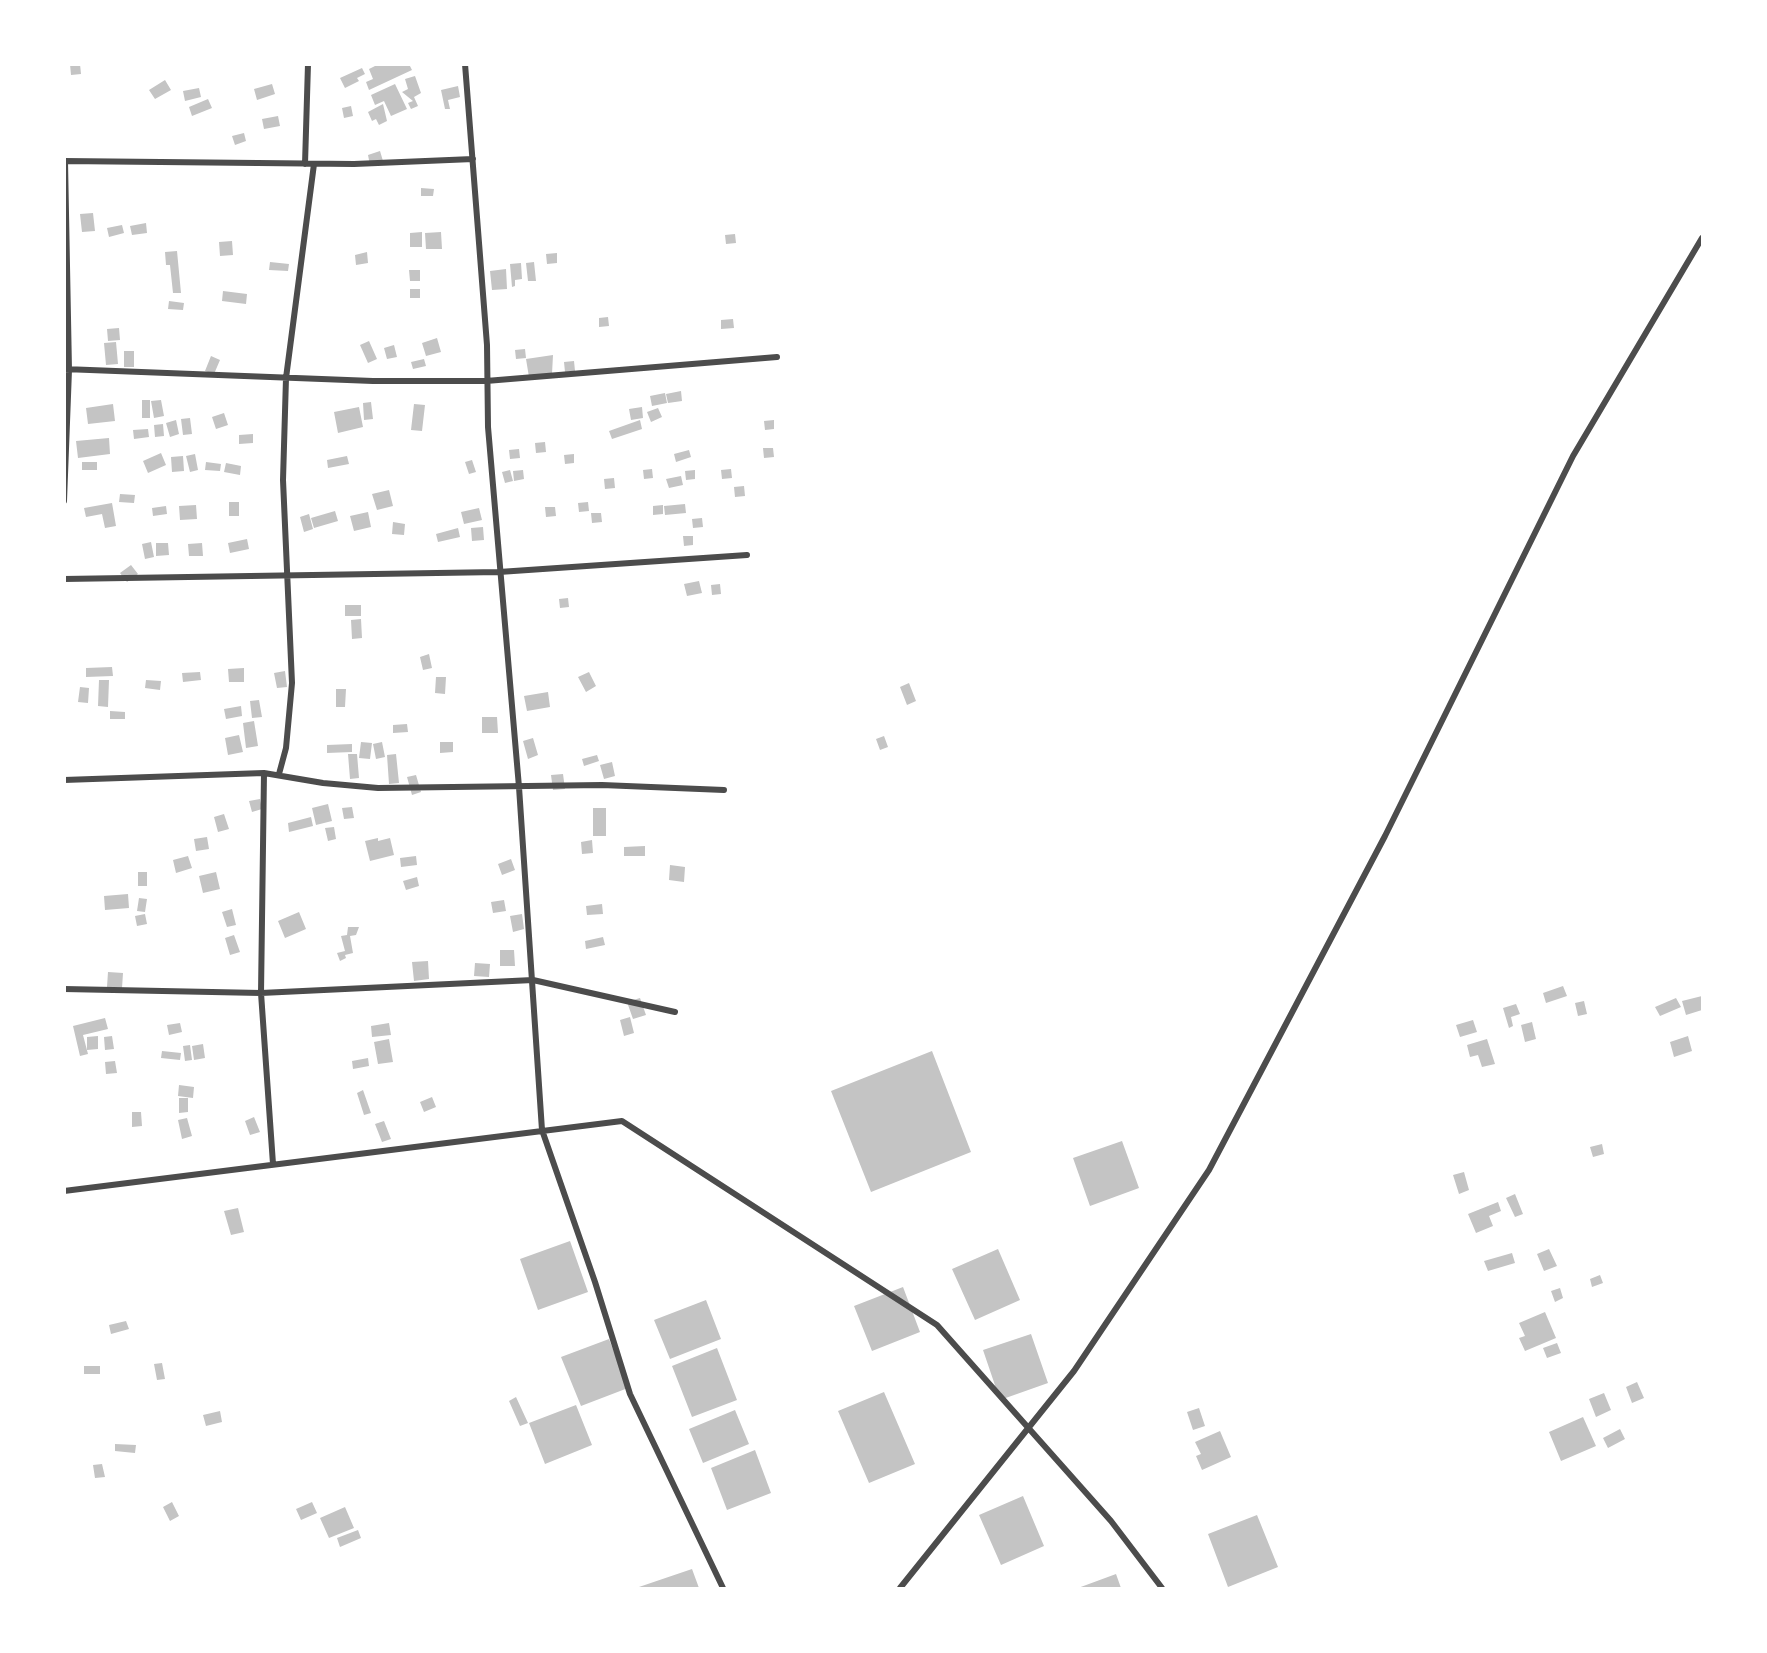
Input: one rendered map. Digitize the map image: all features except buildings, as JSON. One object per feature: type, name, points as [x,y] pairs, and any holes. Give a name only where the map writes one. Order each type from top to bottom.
[{"type":"street","points":[[305,164],[308,64]]},
{"type":"street","points":[[465,64],[487,345],[486,381],[499,572],[519,787],[542,1130],[595,1282],[630,1394],[723,1588]]},
{"type":"street","points":[[64,501],[67,369],[65,161],[314,164],[472,159]]},
{"type":"street","points":[[279,774],[286,748],[291,710],[292,649],[283,480],[286,378],[314,164]]},
{"type":"street","points":[[900,1588],[1074,1371],[1209,1170],[1384,836],[1573,456],[1702,238]]},
{"type":"street","points":[[67,369],[286,378],[486,381],[777,357]]},
{"type":"street","points":[[64,579],[499,572],[747,555]]},
{"type":"street","points":[[64,780],[264,773],[322,783],[378,788],[613,785],[724,790]]},
{"type":"street","points":[[264,773],[261,993],[273,1164]]},
{"type":"street","points":[[64,989],[261,993],[533,980],[675,1012]]},
{"type":"street","points":[[64,1191],[622,1121],[937,1325],[1111,1521],[1162,1588]]}]
